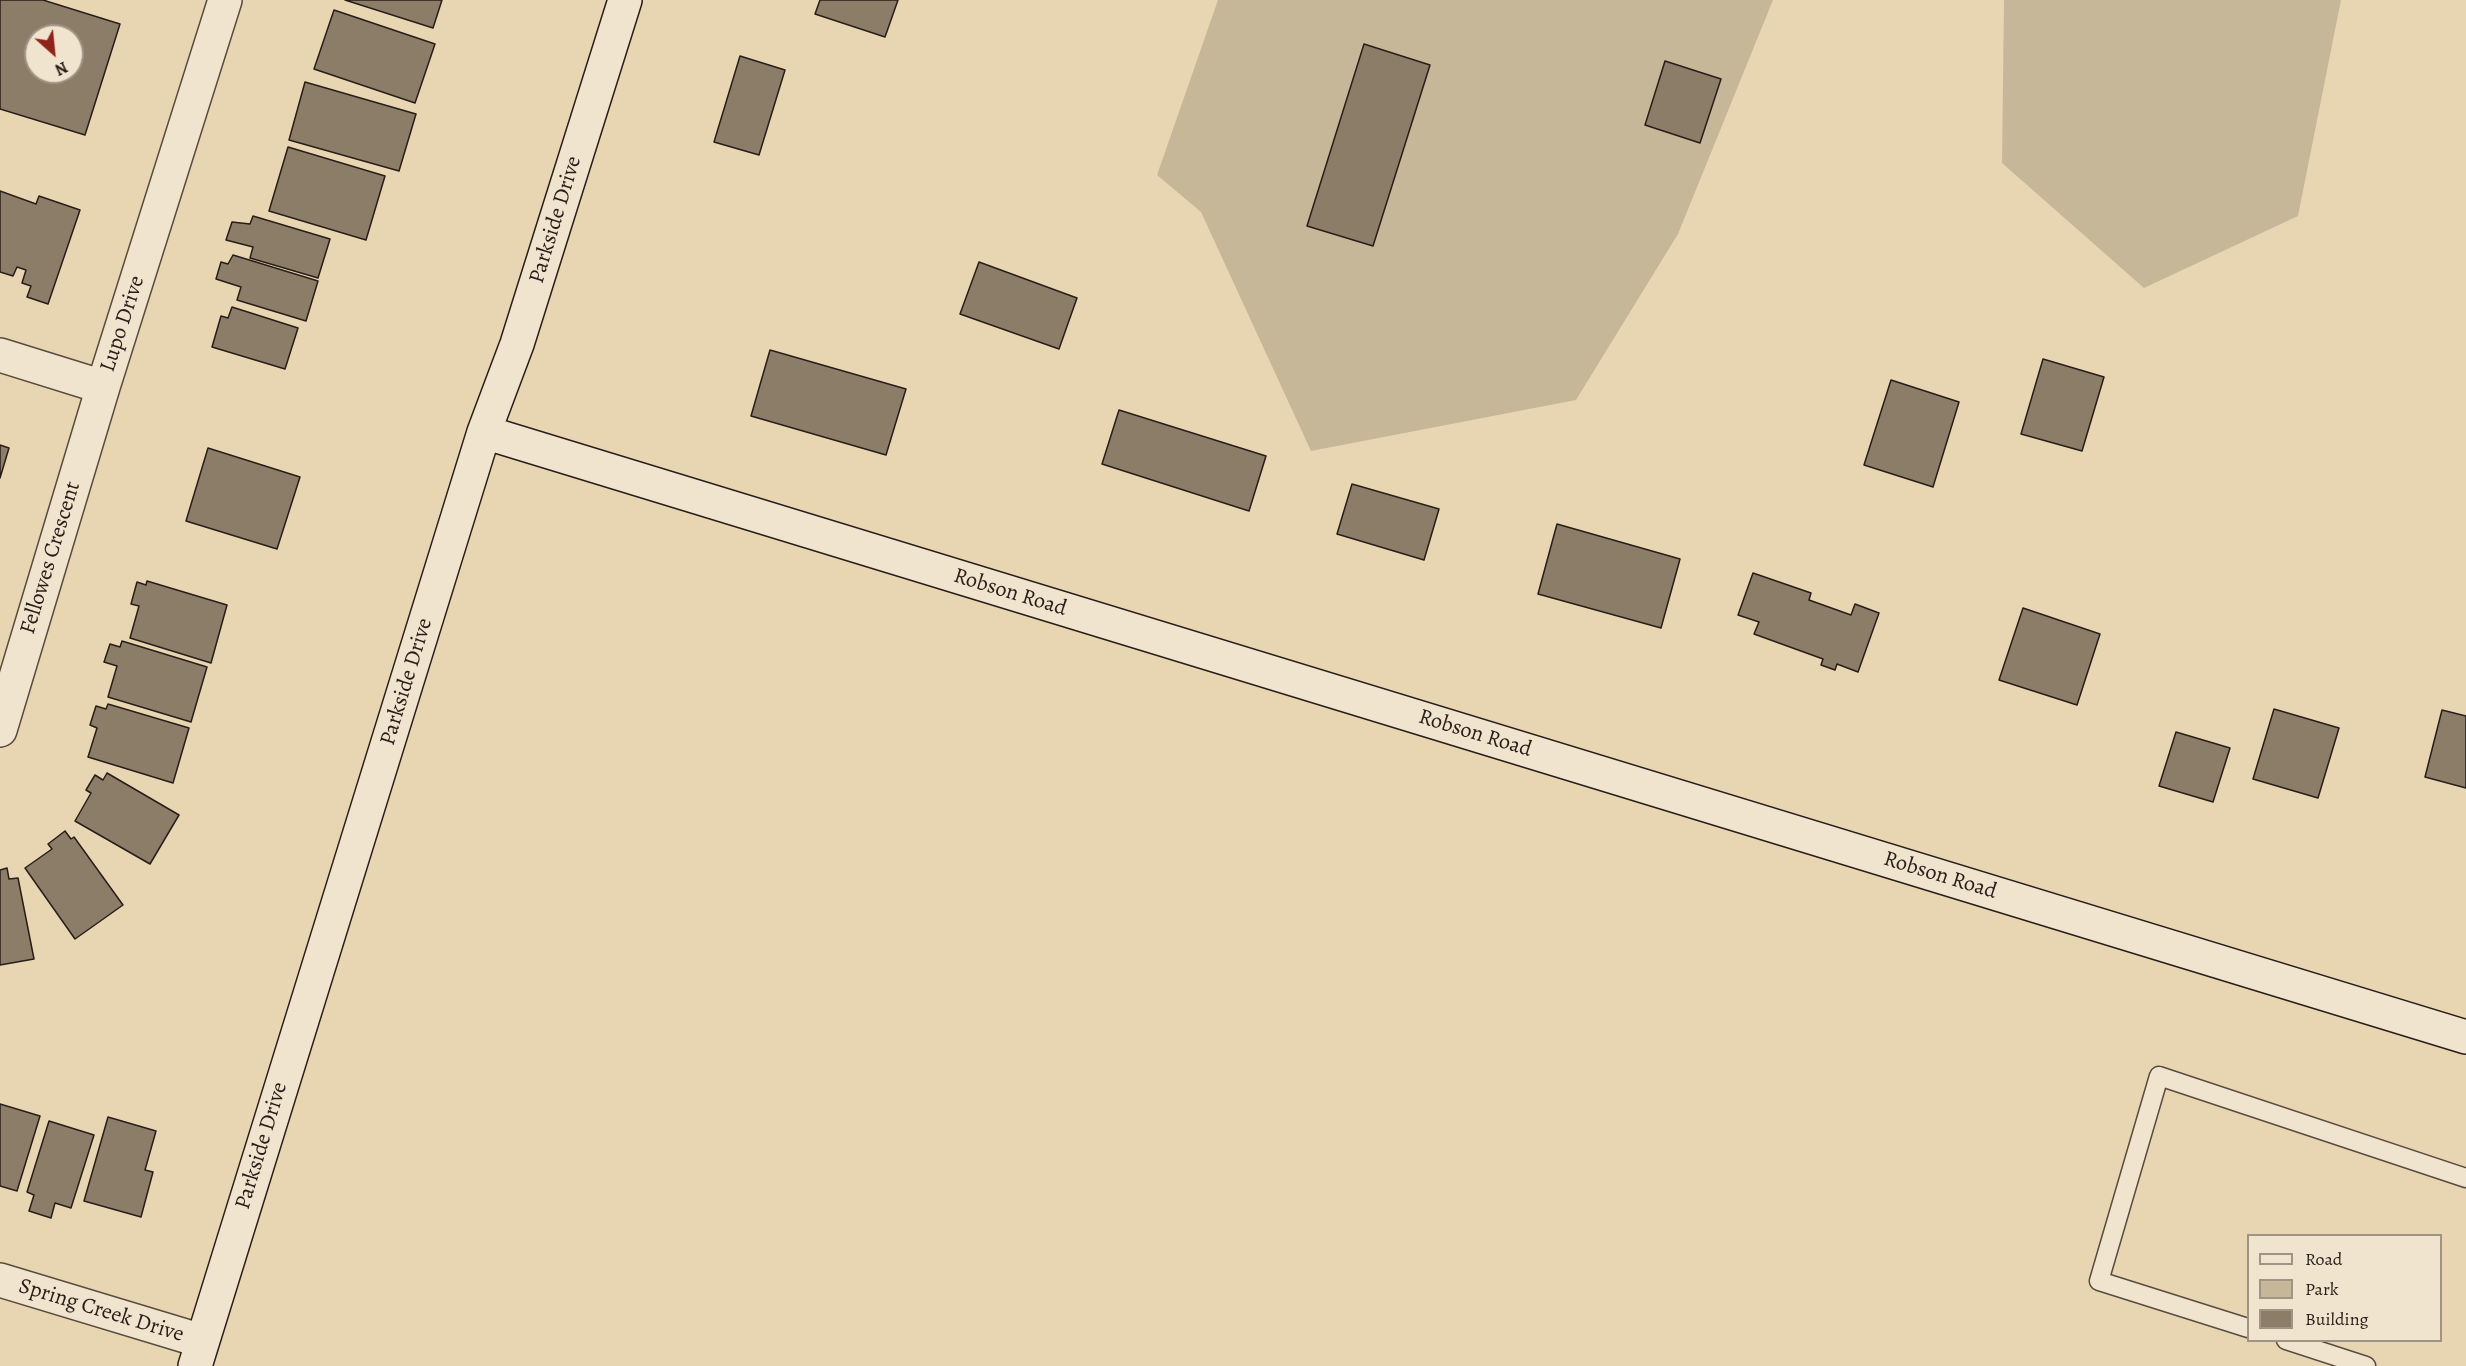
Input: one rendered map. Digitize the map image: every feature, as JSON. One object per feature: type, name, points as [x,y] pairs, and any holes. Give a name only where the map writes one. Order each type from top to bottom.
[{"type":"street","name":"Parkside Drive","points":[[198,1353],[484,432],[517,344],[625,0]]},
{"type":"street","name":"Lupo Drive","points":[[0,355],[103,387],[175,159],[218,2]]},
{"type":"street","name":"Fellowes Crescent","points":[[0,730],[103,387]]},
{"type":"street","name":"Robson Road","points":[[484,432],[2466,1037]]},
{"type":"street","name":"Spring Creek Drive","points":[[0,1280],[140,1324],[198,1353]]},
{"type":"lane","points":[[2247,1328],[2099,1281],[2159,1076],[2466,1178]]},
{"type":"lane","points":[[2289,1342],[2366,1366]]},
{"type":"green space","points":[[1218,0],[1773,0],[1678,234],[1576,400],[1311,451],[1201,212],[1157,175]]},
{"type":"green space","points":[[2004,0],[2341,0],[2298,216],[2144,288],[2002,163]]},
{"type":"building","points":[[0,0],[43,0],[120,24],[85,135],[0,109]]},
{"type":"building","points":[[345,0],[442,0],[433,28]]},
{"type":"building","points":[[820,0],[898,0],[885,37],[815,14]]},
{"type":"building","points":[[334,10],[435,44],[415,103],[314,69]]},
{"type":"building","points":[[1364,44],[1430,65],[1373,246],[1307,226]]},
{"type":"building","points":[[740,56],[785,70],[759,155],[714,142]]},
{"type":"building","points":[[1665,61],[1721,79],[1700,143],[1645,125]]},
{"type":"building","points":[[305,82],[416,114],[399,171],[289,140]]},
{"type":"building","points":[[288,147],[385,176],[366,240],[269,211]]},
{"type":"building","points":[[0,191],[36,204],[39,196],[80,210],[48,304],[27,297],[31,286],[22,283],[26,270],[17,267],[13,276],[0,272]]},
{"type":"building","points":[[253,216],[330,239],[318,278],[250,258],[253,247],[226,240],[232,222],[250,224]]},
{"type":"building","points":[[233,255],[318,281],[306,321],[237,300],[241,287],[216,279],[221,262],[228,264]]},
{"type":"building","points":[[979,262],[1077,298],[1059,349],[960,314]]},
{"type":"building","points":[[232,307],[298,328],[285,369],[212,347],[221,316],[228,318]]},
{"type":"building","points":[[770,350],[906,389],[886,455],[751,416]]},
{"type":"building","points":[[2043,359],[2104,377],[2082,451],[2021,434]]},
{"type":"building","points":[[1891,380],[1959,402],[1933,487],[1864,465]]},
{"type":"building","points":[[1119,410],[1266,456],[1249,511],[1102,464]]},
{"type":"building","points":[[0,445],[9,448],[0,478]]},
{"type":"building","points":[[208,448],[300,477],[277,549],[186,521]]},
{"type":"building","points":[[1352,484],[1439,509],[1424,560],[1337,534]]},
{"type":"building","points":[[1557,524],[1680,559],[1661,628],[1538,594]]},
{"type":"building","points":[[1753,573],[1811,593],[1809,600],[1851,615],[1855,604],[1879,613],[1858,672],[1837,664],[1835,670],[1821,665],[1823,659],[1754,634],[1759,622],[1738,615]]},
{"type":"building","points":[[147,581],[227,605],[211,663],[130,638],[139,606],[131,604],[137,582],[146,585]]},
{"type":"building","points":[[2023,608],[2100,634],[2077,705],[1999,680]]},
{"type":"building","points":[[122,641],[207,667],[191,722],[108,697],[117,666],[104,662],[110,644],[120,647]]},
{"type":"building","points":[[108,704],[189,728],[173,783],[88,757],[97,728],[90,725],[96,706],[106,709]]},
{"type":"building","points":[[2274,709],[2339,728],[2318,798],[2253,779]]},
{"type":"building","points":[[2442,710],[2466,716],[2466,788],[2425,777]]},
{"type":"building","points":[[2176,732],[2230,748],[2213,802],[2159,786]]},
{"type":"building","points":[[107,773],[179,815],[150,864],[75,821],[91,793],[86,790],[95,775],[103,780]]},
{"type":"building","points":[[65,831],[71,839],[74,837],[123,905],[75,939],[25,868],[52,849],[48,844]]},
{"type":"building","points":[[7,868],[9,879],[18,878],[34,959],[0,965],[0,870]]},
{"type":"building","points":[[0,1104],[40,1116],[17,1191],[0,1186]]},
{"type":"building","points":[[108,1117],[156,1131],[145,1170],[153,1172],[141,1217],[84,1201]]},
{"type":"building","points":[[49,1121],[94,1135],[71,1208],[55,1203],[51,1218],[29,1211],[34,1195],[27,1192]]}]
